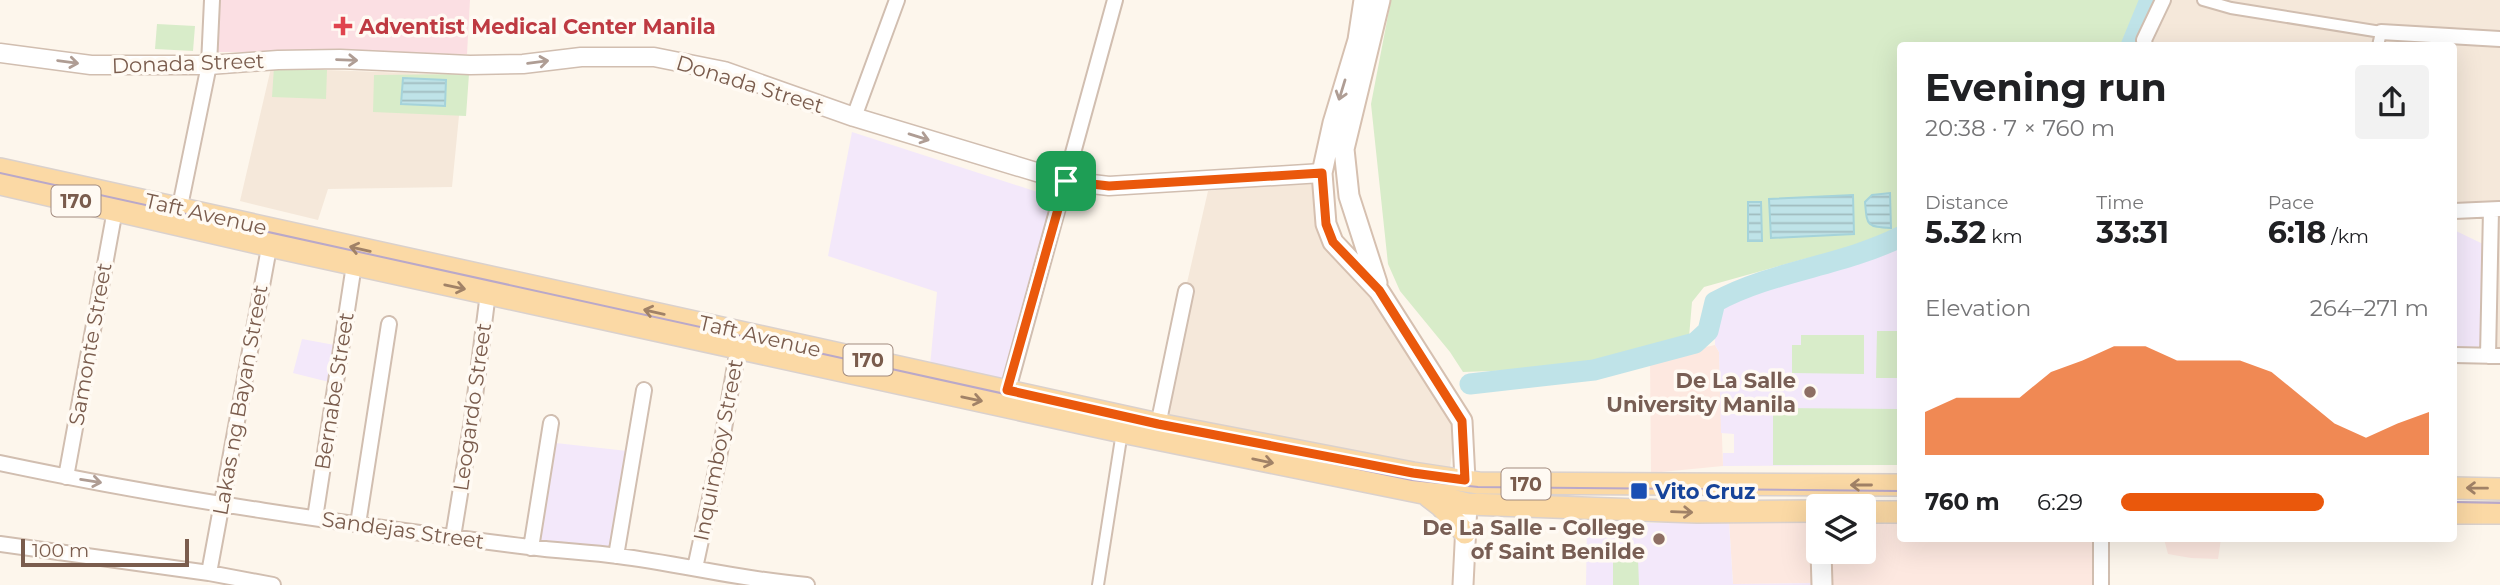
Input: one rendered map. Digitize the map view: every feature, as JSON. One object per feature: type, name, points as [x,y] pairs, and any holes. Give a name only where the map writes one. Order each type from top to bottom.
[{"type":"main road","points":[[1364,0],[1358,40],[1333,123],[1335,151],[1379,290]]},
{"type":"main road","points":[[1380,0],[1335,151],[1322,173],[1326,224],[1333,242],[1379,290],[1462,421],[1465,480]]},
{"type":"main road","name":"Taft Avenue","points":[[0,169],[178,216],[1156,431],[1467,504],[1697,512],[1806,512]]},
{"type":"main road","name":"Taft Avenue","points":[[0,184],[115,211],[178,216]]},
{"type":"main road","points":[[1333,242],[1360,231]]},
{"type":"main road","name":"Taft Avenue","points":[[271,237],[354,264],[408,268]]},
{"type":"main road","name":"Taft Avenue","points":[[1006,398],[1122,432],[1156,431],[1465,480],[1806,494]]},
{"type":"main road","name":"Taft Avenue","points":[[1829,494],[1897,485]]},
{"type":"main road","points":[[2457,488],[2500,489]]},
{"type":"main road","points":[[1423,493],[1441,506],[1465,533]]},
{"type":"main road","points":[[1463,585],[1467,504]]},
{"type":"main road","points":[[1876,512],[1897,512]]},
{"type":"main road","points":[[2457,513],[2500,513]]},
{"type":"main road","points":[[1821,564],[1822,585]]},
{"type":"street","points":[[178,216],[209,65],[212,0]]},
{"type":"street","points":[[854,117],[897,0]]},
{"type":"street","points":[[1006,398],[1115,0]]},
{"type":"street","points":[[2144,42],[2163,0]]},
{"type":"street","points":[[2203,0],[2379,39],[2500,40]]},
{"type":"street","name":"Donada Street","points":[[0,53],[91,65],[209,65],[315,59],[483,65],[523,64],[581,57],[654,57],[724,71],[854,117],[1066,181],[1109,186],[1322,173]]},
{"type":"street","points":[[2457,211],[2495,209],[2494,356],[2457,355]]},
{"type":"street","name":"Samonte Street","points":[[66,477],[115,211]]},
{"type":"street","name":"Lakas ng Bayan Street","points":[[209,573],[271,237]]},
{"type":"street","name":"Bernabe Street","points":[[315,518],[354,264]]},
{"type":"street","name":"Leogardo Street","points":[[453,537],[493,286]]},
{"type":"street","points":[[1156,431],[1186,291]]},
{"type":"street","points":[[358,524],[389,324]]},
{"type":"street","name":"Inquimboy Street","points":[[695,568],[740,340]]},
{"type":"street","points":[[616,556],[644,390]]},
{"type":"street","points":[[531,548],[551,423]]},
{"type":"street","points":[[1098,585],[1122,432]]},
{"type":"street","name":"Sandejas Street","points":[[0,463],[66,477],[315,518],[531,548],[616,556],[776,584],[807,585]]},
{"type":"street","points":[[2101,542],[2101,585]]},
{"type":"street","points":[[0,544],[209,573],[229,581],[273,585]]},
{"type":"shaded area","name":"Adventist Medical Center Manila","points":[[220,0],[470,0],[467,54],[217,52]]},
{"type":"shaded area","points":[[2166,0],[2500,0],[2500,352],[2492,352],[2488,217],[2457,217],[2457,42],[2150,42]]},
{"type":"shaded area","points":[[271,68],[463,75],[452,187],[328,189],[318,220],[240,201]]},
{"type":"shaded area","points":[[852,132],[1056,198],[1004,383],[930,366],[937,292],[828,256]]},
{"type":"shaded area","points":[[1318,178],[1325,225],[1377,292],[1455,430],[1450,468],[1412,467],[1162,417],[1184,296],[1208,191]]},
{"type":"shaded area","points":[[2457,231],[2483,244],[2483,344],[2457,358]]},
{"type":"shaded area","name":"De La Salle University Manila","points":[[1897,241],[1897,465],[1723,466],[1723,453],[1734,453],[1734,434],[1721,433],[1715,301],[1732,290],[1840,260],[1840,251],[1886,248]]},
{"type":"shaded area","points":[[302,339],[340,346],[333,383],[293,373]]},
{"type":"shaded area","points":[[1715,345],[1719,352],[1723,466],[1651,473],[1650,359]]},
{"type":"shaded area","points":[[556,443],[636,452],[618,553],[536,542]]},
{"type":"shaded area","points":[[1876,521],[1897,521],[1897,542],[2097,542],[2095,585],[1832,585],[1832,564],[1876,564]]},
{"type":"shaded area","points":[[1729,522],[1806,523],[1806,564],[1814,564],[1814,583],[1733,584]]},
{"type":"shaded area","name":"De La Salle - College of Saint Benilde","points":[[1729,522],[1733,584],[1814,585],[1586,585],[1587,524]]},
{"type":"shaded area","points":[[2165,542],[2221,542],[2218,559],[2168,554]]},
{"type":"green space","points":[[1391,0],[2142,0],[2124,42],[1897,42],[1897,230],[1874,243],[1704,287],[1692,302],[1689,337],[1628,355],[1544,369],[1463,372],[1400,291],[1388,264],[1371,104]]},
{"type":"green space","points":[[157,24],[195,26],[193,51],[155,49]]},
{"type":"green space","points":[[274,67],[327,70],[326,99],[272,97]]},
{"type":"green space","points":[[469,74],[466,116],[373,112],[374,75]]},
{"type":"green space","points":[[1877,331],[1897,331],[1897,378],[1876,378]]},
{"type":"green space","points":[[1801,335],[1864,335],[1864,374],[1792,373],[1792,345],[1801,345]]},
{"type":"green space","points":[[1773,408],[1897,409],[1897,465],[1773,465]]},
{"type":"green space","points":[[1638,558],[1639,585],[1613,585],[1613,559]]},
{"type":"water","points":[[403,78],[446,80],[445,106],[401,104]]},
{"type":"water","points":[[1890,193],[1891,228],[1872,225],[1868,220],[1865,202],[1872,195]]},
{"type":"water","points":[[1853,195],[1854,234],[1771,238],[1769,199]]},
{"type":"water","points":[[1748,202],[1761,202],[1762,241],[1748,241]]},
{"type":"waterway","points":[[2133,42],[2150,0]]},
{"type":"waterway","points":[[1470,384],[1594,370],[1695,343],[1708,331],[1715,302],[1759,283],[1854,255],[1897,238]]},
{"type":"tram line","points":[[0,173],[1146,425],[1412,480],[1478,487],[1897,491]]},
{"type":"tram line","points":[[2457,502],[2500,503]]},
{"type":"place","name":"Adventist Medical Center Manila","points":[[343,26]]},
{"type":"place","name":"De La Salle University Manila","points":[[1810,392]]},
{"type":"place","name":"Vito Cruz","points":[[1639,491]]},
{"type":"place","name":"De La Salle - College of Saint Benilde","points":[[1659,539]]},
{"type":"route","points":[[1322,173],[1326,224],[1333,242],[1379,290],[1462,421],[1465,480],[1413,473],[1158,424],[1007,390],[1066,181],[1109,186],[1322,173]]}]
